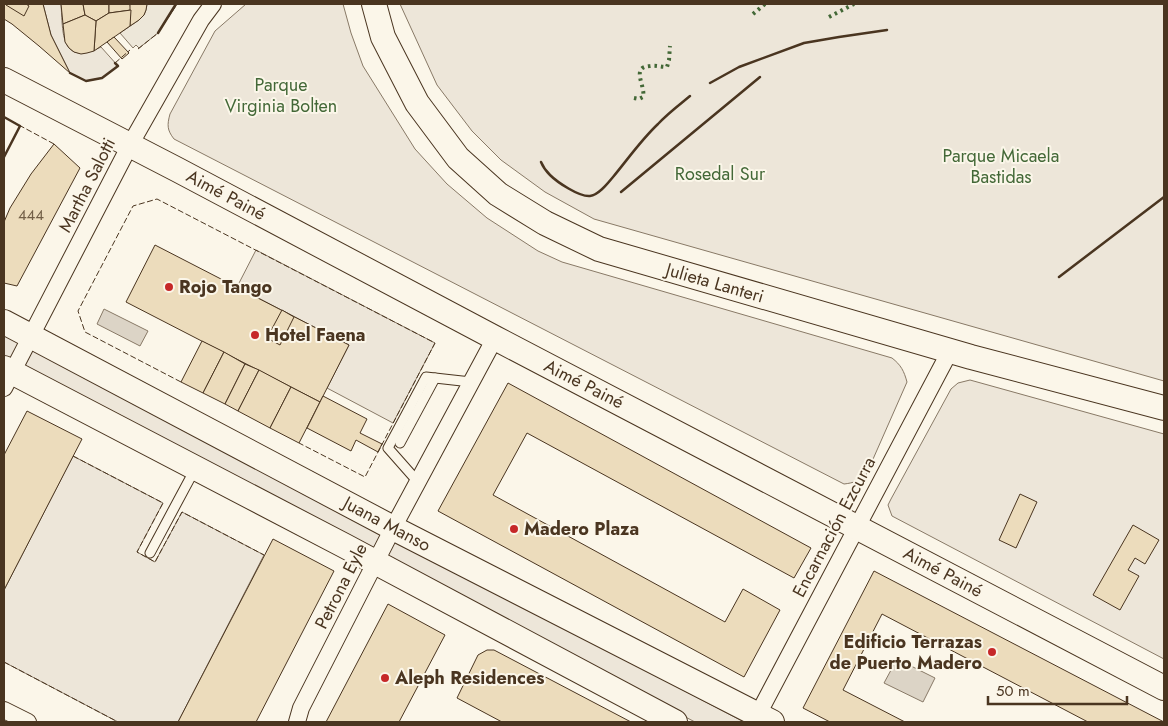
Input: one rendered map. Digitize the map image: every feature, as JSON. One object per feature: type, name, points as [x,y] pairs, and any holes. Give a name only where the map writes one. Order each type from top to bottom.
[{"type":"street","name":"Martha Salotti","points":[[6,376],[31,337],[130,145],[201,20],[213,4]]},
{"type":"street","name":"Julieta Lanteri","points":[[374,4],[382,37],[417,103],[458,158],[498,194],[545,223],[599,249],[950,351],[1164,408]]},
{"type":"street","name":"Aimé Painé","points":[[4,80],[1164,688]]},
{"type":"street","name":"Juana Manso","points":[[4,322],[761,720]]},
{"type":"street","name":"Petrona Eyle","points":[[297,722],[301,708],[393,528],[495,338]]},
{"type":"street","name":"Encarnación Ezcurra","points":[[761,720],[858,527],[950,351]]},
{"type":"street","points":[[6,376],[195,468],[675,722]]},
{"type":"street","points":[[4,710],[28,722]]},
{"type":"lane","points":[[418,482],[388,448],[426,377],[471,382]]},
{"type":"lane","points":[[400,442],[435,378]]},
{"type":"lane","points":[[150,553],[195,468]]},
{"type":"green space","points":[[43,4],[61,4],[64,36],[66,44],[71,50],[78,53],[88,52],[101,47],[118,66],[102,78],[86,81],[70,73],[51,35]]},
{"type":"green space","name":"Parque Virginia Bolten","points":[[246,4],[343,4],[363,66],[415,149],[447,184],[487,218],[538,251],[562,262],[892,358],[902,368],[907,382],[866,475],[861,479],[844,484],[174,139],[168,127],[170,114],[215,31]]},
{"type":"green space","name":"Parque Micaela Bastidas","points":[[400,4],[1164,4],[1164,381],[594,219],[545,192],[501,160],[472,131],[437,85]]},
{"type":"green space","points":[[256,250],[435,343],[393,423],[327,388],[349,345],[237,287]]},
{"type":"green space","points":[[4,334],[744,722],[695,722],[4,360]]},
{"type":"green space","points":[[970,380],[1164,434],[1164,659],[892,516],[888,505],[951,389],[958,383]]},
{"type":"green space","points":[[73,456],[163,503],[137,552],[155,562],[182,512],[264,555],[178,722],[118,722],[4,662],[4,590]]},
{"type":"shaded area","points":[[147,4],[177,4],[158,33],[139,48],[136,45],[133,48],[120,33],[144,15]]},
{"type":"shaded area","points":[[104,309],[148,331],[140,346],[97,324]]},
{"type":"shaded area","points":[[897,659],[935,678],[923,702],[884,683]]},
{"type":"building","points":[[4,4],[43,4],[51,35],[70,73],[4,19]]},
{"type":"building","points":[[7,4],[26,4],[29,6],[24,16]]},
{"type":"building","points":[[61,4],[83,4],[85,15],[63,24]]},
{"type":"building","points":[[83,4],[109,4],[109,13],[96,21],[85,15]]},
{"type":"building","points":[[109,4],[130,4],[131,10],[109,13]]},
{"type":"building","points":[[130,4],[147,4],[144,15],[130,26]]},
{"type":"building","points":[[131,10],[130,26],[94,51],[96,21],[109,13]]},
{"type":"building","points":[[85,15],[96,21],[94,51],[81,54],[74,52],[65,42],[63,24]]},
{"type":"building","points":[[114,37],[129,53],[122,59],[107,42]]},
{"type":"building","points":[[54,144],[80,168],[17,286],[4,283],[4,222],[10,208],[31,174]]},
{"type":"building","points":[[155,245],[349,345],[320,402],[126,302]]},
{"type":"building","points":[[282,310],[294,317],[280,345],[267,338]]},
{"type":"building","points":[[202,341],[224,352],[203,393],[181,382]]},
{"type":"building","points":[[224,352],[245,364],[225,404],[203,393]]},
{"type":"building","points":[[245,364],[259,370],[238,411],[225,404]]},
{"type":"building","points":[[259,370],[291,387],[270,428],[238,411]]},
{"type":"building","name":"Madero Plaza","points":[[508,383],[811,548],[794,578],[527,433],[493,495],[725,622],[743,589],[780,610],[744,677],[438,511]]},
{"type":"building","points":[[291,387],[320,402],[299,443],[270,428]]},
{"type":"building","points":[[323,396],[367,419],[360,433],[382,444],[378,452],[356,440],[351,451],[307,428]]},
{"type":"building","points":[[27,411],[82,439],[4,590],[4,455]]},
{"type":"building","points":[[1020,494],[1037,502],[1016,548],[999,540]]},
{"type":"building","points":[[1133,525],[1159,540],[1145,564],[1135,558],[1128,570],[1139,576],[1120,610],[1093,595]]},
{"type":"building","points":[[273,539],[334,571],[256,722],[178,722]]},
{"type":"building","name":"Edificio Terrazas de Puerto Madero","points":[[874,571],[1164,722],[1088,722],[882,614],[843,690],[905,722],[830,722],[803,708]]},
{"type":"building","name":"Aleph Residences","points":[[388,604],[445,635],[399,722],[326,722]]},
{"type":"building","points":[[487,650],[494,650],[631,722],[502,722],[457,698],[478,655]]},
{"type":"hedge","points":[[753,14],[765,4]]},
{"type":"hedge","points":[[829,17],[854,4]]},
{"type":"hedge","points":[[634,98],[639,99],[643,97],[640,78],[641,70],[644,67],[652,66],[667,67],[670,46]]},
{"type":"fence","points":[[138,49],[158,33],[177,4]]},
{"type":"fence","points":[[115,63],[130,50]]},
{"type":"fence","points":[[70,73],[86,81],[102,78],[118,66]]},
{"type":"fence","points":[[4,117],[54,144]]},
{"type":"fence","points":[[181,382],[85,332],[78,311],[133,206],[157,199],[435,343],[365,477],[299,443]]},
{"type":"fence","points":[[73,456],[163,503],[137,552],[155,562],[182,512],[264,555]]},
{"type":"fence","points":[[4,662],[118,722]]},
{"type":"wall","points":[[158,33],[176,4]]},
{"type":"wall","points":[[710,83],[739,67],[804,43],[887,30]]},
{"type":"wall","points":[[70,73],[86,81],[102,78],[118,66],[115,63]]},
{"type":"wall","points":[[621,192],[760,77]]},
{"type":"wall","points":[[541,162],[553,178],[574,192],[585,196],[593,195],[606,185],[652,130],[690,96]]},
{"type":"wall","points":[[4,117],[20,126],[4,157]]},
{"type":"wall","points":[[1059,277],[1164,197]]},
{"type":"place","name":"Rojo Tango","points":[[169,287]]},
{"type":"place","name":"Hotel Faena","points":[[255,335]]},
{"type":"place","name":"Madero Plaza","points":[[514,529]]},
{"type":"place","name":"Edificio Terrazas de Puerto Madero","points":[[992,652]]},
{"type":"place","name":"Aleph Residences","points":[[385,678]]},
{"type":"park label","name":"Rosedal Sur","points":[[720,174]]}]
